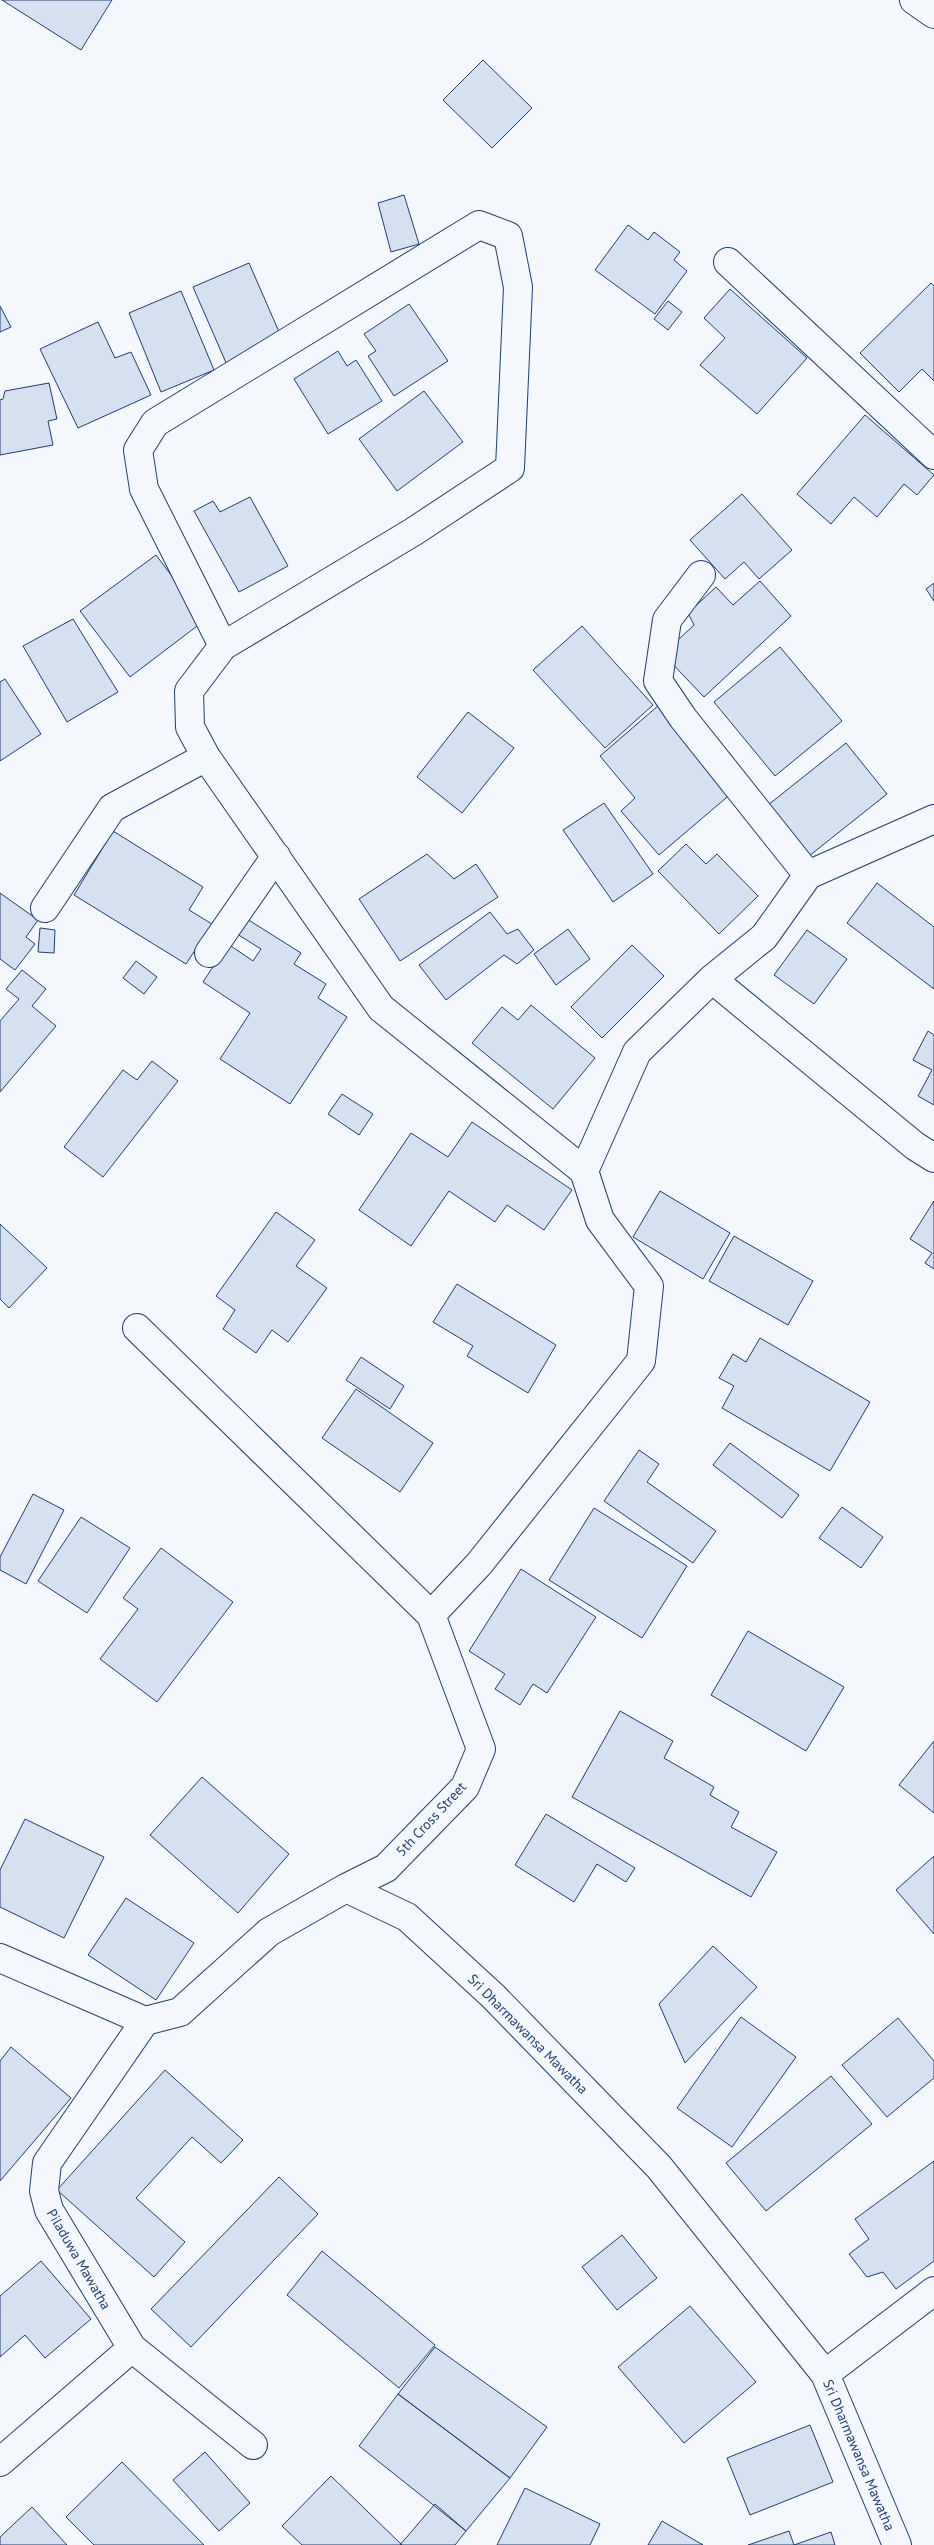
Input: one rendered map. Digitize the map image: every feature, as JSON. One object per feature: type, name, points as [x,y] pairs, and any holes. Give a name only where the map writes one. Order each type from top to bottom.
[{"type":"street","points":[[914,0],[934,14]]},
{"type":"street","points":[[137,1328],[431,1615],[478,1564],[641,1360],[649,1286],[600,1220],[584,1171],[381,1008],[206,757],[190,727],[189,691],[223,646],[413,532],[510,468],[518,287],[508,236],[479,225],[155,423],[138,450],[144,489],[223,646]]},
{"type":"street","points":[[728,262],[934,455]]},
{"type":"street","points":[[701,575],[667,620],[658,681],[683,718],[808,875]]},
{"type":"street","points":[[45,908],[112,808],[206,757]]},
{"type":"street","points":[[584,1171],[637,1052],[712,979],[764,937],[808,875],[934,819]]},
{"type":"street","points":[[209,953],[276,856]]},
{"type":"street","points":[[712,979],[915,1146],[934,1158]]},
{"type":"street","name":"5th Cross Street","points":[[346,1888],[386,1868],[464,1787],[481,1749],[431,1615]]},
{"type":"street","points":[[0,1958],[145,2020],[180,2012],[269,1932],[346,1888]]},
{"type":"street","name":"Sri Dharmawansa Mawatha","points":[[346,1888],[407,1917],[493,1996],[658,2167],[825,2374],[897,2545]]},
{"type":"street","name":"Piladuwa Mawatha","points":[[132,2348],[49,2210],[44,2191],[47,2163],[145,2020]]},
{"type":"street","points":[[825,2374],[934,2292]]},
{"type":"street","points":[[0,2462],[132,2348],[253,2445]]},
{"type":"building","points":[[2,0],[112,0],[81,50]]},
{"type":"building","points":[[483,60],[532,108],[492,148],[443,100]]},
{"type":"building","points":[[404,195],[419,244],[391,252],[378,203]]},
{"type":"building","points":[[628,225],[648,240],[654,232],[680,252],[674,260],[687,271],[655,314],[595,270]]},
{"type":"building","points":[[249,263],[283,341],[227,365],[193,287]]},
{"type":"building","points":[[931,283],[934,286],[934,381],[922,369],[899,392],[860,353]]},
{"type":"building","points":[[730,289],[807,358],[757,414],[700,365],[725,338],[704,318]]},
{"type":"building","points":[[181,291],[214,370],[161,392],[129,313]]},
{"type":"building","points":[[668,301],[682,312],[668,330],[654,319]]},
{"type":"building","points":[[409,304],[448,361],[394,396],[368,356],[376,351],[364,334]]},
{"type":"building","points":[[0,306],[11,327],[0,332]]},
{"type":"building","points":[[98,322],[115,358],[131,352],[151,395],[78,428],[40,349]]},
{"type":"building","points":[[338,351],[347,366],[356,360],[382,401],[328,434],[294,379]]},
{"type":"building","points":[[49,383],[57,419],[48,421],[53,445],[0,455],[0,400],[3,399],[5,391]]},
{"type":"building","points":[[424,391],[463,442],[397,491],[359,439]]},
{"type":"building","points":[[865,415],[934,475],[917,495],[904,484],[877,517],[854,497],[831,524],[797,494]]},
{"type":"building","points":[[742,494],[792,550],[759,579],[744,562],[725,579],[690,540]]},
{"type":"building","points":[[250,497],[288,566],[239,592],[194,511],[213,501],[220,512]]},
{"type":"building","points":[[156,555],[205,620],[130,677],[80,611]]},
{"type":"building","points":[[760,581],[791,616],[704,697],[663,654],[694,625],[688,613],[716,587],[733,605]]},
{"type":"building","points":[[934,583],[934,601],[926,589]]},
{"type":"building","points":[[73,619],[118,692],[67,722],[23,646]]},
{"type":"building","points":[[582,626],[653,705],[605,748],[533,670]]},
{"type":"building","points":[[780,647],[842,721],[775,776],[714,702]]},
{"type":"building","points":[[5,679],[41,734],[0,761],[0,682]]},
{"type":"building","points":[[659,705],[733,792],[659,855],[621,811],[635,798],[600,756]]},
{"type":"building","points":[[468,712],[514,748],[462,813],[417,777]]},
{"type":"building","points":[[846,743],[887,794],[809,856],[768,805]]},
{"type":"building","points":[[604,803],[653,874],[613,902],[563,830]]},
{"type":"building","points":[[113,831],[203,887],[189,910],[212,924],[186,964],[74,895]]},
{"type":"building","points":[[686,844],[706,864],[717,854],[758,896],[719,934],[658,871]]},
{"type":"building","points":[[427,854],[454,879],[476,864],[498,897],[400,961],[359,899]]},
{"type":"building","points":[[877,883],[934,927],[934,989],[847,923]]},
{"type":"building","points":[[0,893],[38,920],[26,937],[35,944],[15,970],[0,959]]},
{"type":"building","points":[[490,912],[507,934],[518,929],[534,950],[517,964],[504,955],[446,1000],[419,965]]},
{"type":"building","points":[[247,919],[301,953],[294,964],[326,984],[318,998],[347,1017],[290,1104],[220,1059],[250,1013],[203,982],[228,944],[253,961],[261,949],[237,934]]},
{"type":"building","points":[[40,928],[55,930],[54,953],[38,952]]},
{"type":"building","points":[[568,929],[590,959],[556,985],[534,954]]},
{"type":"building","points":[[807,930],[847,959],[814,1004],[774,975]]},
{"type":"building","points":[[632,945],[664,976],[602,1038],[571,1007]]},
{"type":"building","points":[[136,961],[157,977],[144,994],[123,978]]},
{"type":"building","points":[[22,970],[46,989],[32,1006],[56,1026],[0,1092],[0,1021],[19,999],[6,989]]},
{"type":"building","points":[[531,1005],[595,1058],[553,1109],[472,1043],[502,1007],[518,1020]]},
{"type":"building","points":[[928,1031],[934,1035],[934,1105],[918,1096],[932,1070],[913,1060]]},
{"type":"building","points":[[152,1061],[178,1081],[103,1177],[64,1147],[123,1070],[137,1080]]},
{"type":"building","points":[[342,1094],[373,1114],[359,1135],[328,1114]]},
{"type":"building","points":[[472,1122],[572,1190],[544,1230],[507,1205],[495,1222],[449,1191],[411,1246],[359,1210],[411,1133],[448,1157]]},
{"type":"building","points":[[660,1191],[730,1233],[703,1279],[633,1237]]},
{"type":"building","points":[[934,1201],[934,1269],[925,1263],[932,1253],[910,1239]]},
{"type":"building","points":[[276,1212],[315,1240],[296,1266],[327,1288],[288,1342],[272,1330],[256,1353],[223,1329],[235,1310],[216,1296]]},
{"type":"building","points":[[0,1224],[47,1268],[9,1308],[0,1299]]},
{"type":"building","points":[[734,1236],[813,1281],[788,1325],[709,1281]]},
{"type":"building","points":[[457,1284],[556,1345],[528,1393],[467,1356],[473,1346],[433,1322]]},
{"type":"building","points":[[760,1338],[870,1402],[830,1471],[722,1408],[734,1386],[719,1378],[733,1354],[746,1362]]},
{"type":"building","points":[[361,1357],[404,1386],[390,1409],[346,1380]]},
{"type":"building","points":[[356,1389],[433,1443],[400,1492],[322,1438]]},
{"type":"building","points":[[730,1443],[799,1495],[782,1518],[713,1465]]},
{"type":"building","points":[[639,1450],[659,1464],[647,1482],[716,1531],[693,1563],[604,1501]]},
{"type":"building","points":[[33,1494],[64,1510],[26,1584],[0,1570],[0,1557]]},
{"type":"building","points":[[842,1507],[883,1537],[861,1568],[819,1538]]},
{"type":"building","points":[[594,1508],[687,1566],[642,1638],[549,1580]]},
{"type":"building","points":[[81,1517],[130,1548],[87,1613],[38,1581]]},
{"type":"building","points":[[161,1548],[233,1602],[157,1702],[100,1659],[138,1609],[123,1598]]},
{"type":"building","points":[[521,1569],[596,1617],[547,1693],[533,1684],[520,1705],[495,1689],[505,1674],[469,1651]]},
{"type":"building","points":[[748,1631],[844,1687],[806,1751],[711,1695]]},
{"type":"building","points":[[620,1711],[673,1741],[664,1758],[714,1787],[710,1795],[739,1812],[731,1827],[777,1852],[751,1897],[572,1797]]},
{"type":"building","points":[[934,1741],[934,1813],[899,1785]]},
{"type":"building","points":[[202,1777],[289,1854],[238,1913],[150,1835]]},
{"type":"building","points":[[546,1814],[635,1868],[626,1882],[597,1864],[574,1902],[515,1865]]},
{"type":"building","points":[[25,1819],[104,1857],[64,1938],[0,1907],[0,1870]]},
{"type":"building","points":[[934,1856],[934,1934],[896,1890]]},
{"type":"building","points":[[126,1898],[194,1943],[156,2000],[88,1955]]},
{"type":"building","points":[[713,1946],[757,1987],[685,2063],[659,2004]]},
{"type":"building","points":[[741,2017],[796,2057],[732,2147],[677,2108]]},
{"type":"building","points":[[898,2018],[934,2061],[934,2078],[887,2117],[842,2065]]},
{"type":"building","points":[[11,2047],[71,2098],[0,2181],[0,2061]]},
{"type":"building","points":[[165,2070],[243,2140],[221,2163],[192,2137],[136,2198],[185,2242],[154,2277],[57,2190]]},
{"type":"building","points":[[831,2076],[872,2124],[766,2211],[726,2163]]},
{"type":"building","points":[[934,2161],[934,2261],[896,2289],[883,2272],[867,2277],[849,2254],[869,2239],[855,2219]]},
{"type":"building","points":[[279,2177],[318,2214],[191,2347],[151,2309]]},
{"type":"building","points":[[622,2235],[657,2278],[617,2310],[582,2267]]},
{"type":"building","points":[[322,2251],[435,2345],[399,2388],[287,2295]]},
{"type":"building","points":[[41,2261],[91,2319],[45,2358],[25,2335],[0,2357],[0,2296]]},
{"type":"building","points":[[690,2306],[756,2382],[684,2443],[618,2367]]},
{"type":"building","points":[[435,2347],[547,2427],[510,2478],[398,2394]]},
{"type":"building","points":[[398,2394],[510,2478],[466,2531],[359,2446]]},
{"type":"building","points":[[810,2425],[833,2482],[750,2515],[727,2458]]},
{"type":"building","points":[[205,2452],[250,2503],[219,2531],[173,2480]]},
{"type":"building","points":[[122,2462],[204,2545],[94,2545],[66,2517]]},
{"type":"building","points":[[331,2476],[402,2545],[302,2545],[282,2526]]},
{"type":"building","points":[[525,2488],[600,2524],[590,2545],[497,2545]]},
{"type":"building","points":[[435,2504],[466,2531],[455,2545],[400,2545]]},
{"type":"building","points":[[32,2507],[67,2545],[0,2545],[0,2537]]},
{"type":"building","points":[[662,2521],[703,2545],[648,2545]]},
{"type":"building","points":[[789,2531],[794,2545],[748,2545]]},
{"type":"building","points":[[831,2532],[835,2545],[794,2545]]}]
